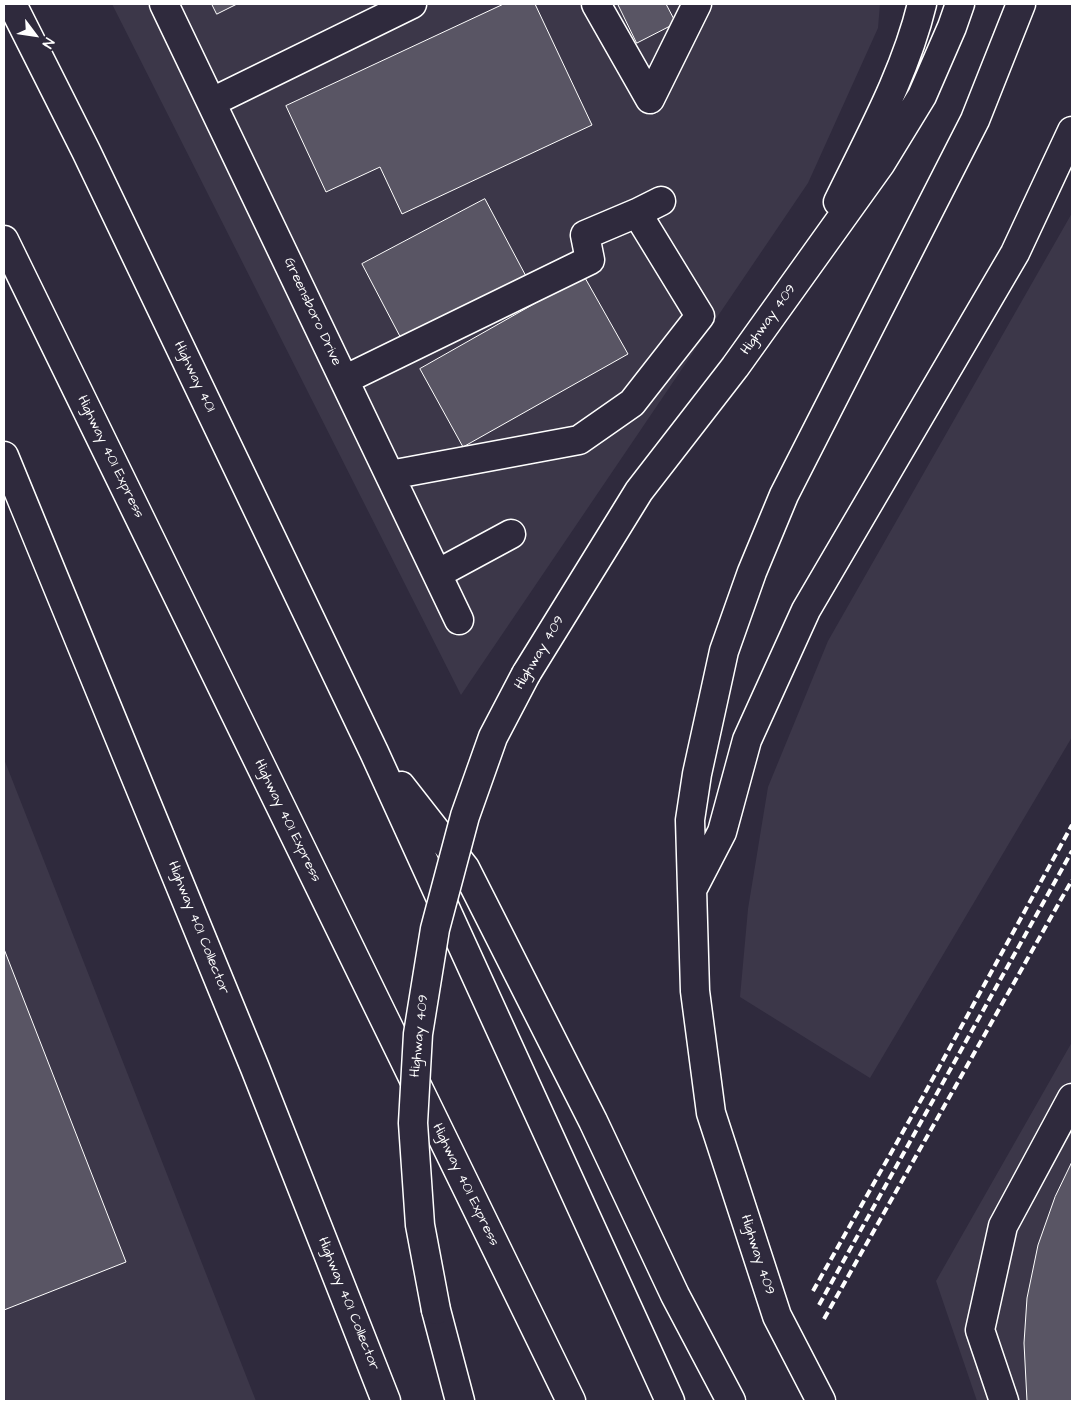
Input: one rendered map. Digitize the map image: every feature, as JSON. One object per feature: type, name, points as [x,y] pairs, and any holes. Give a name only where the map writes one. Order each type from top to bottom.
[{"type":"main road","name":"Highway 401","points":[[12,4],[86,151],[374,752]]},
{"type":"main road","name":"Greensboro Drive","points":[[164,4],[459,620]]},
{"type":"main road","points":[[212,102],[412,4]]},
{"type":"main road","points":[[596,4],[650,99],[697,4]]},
{"type":"main road","points":[[806,268],[895,83],[922,4]]},
{"type":"main road","name":"Highway 409","points":[[460,1401],[436,1310],[420,1225],[413,1123],[418,1034],[435,929],[465,816],[493,737],[526,674],[639,491],[735,367],[881,163],[922,96],[960,4]]},
{"type":"main road","name":"Highway 409","points":[[821,1401],[777,1316],[711,1113],[695,990],[690,820],[697,774],[724,651],[752,572],[784,495],[976,120],[1021,4]]},
{"type":"main road","points":[[691,891],[722,832],[747,740],[806,610],[1015,254],[1072,131]]},
{"type":"main road","points":[[344,380],[590,260],[585,236],[662,201]]},
{"type":"main road","points":[[390,476],[579,440],[632,403],[700,316],[637,213]]},
{"type":"main road","name":"Highway 401 Express","points":[[4,240],[571,1401]]},
{"type":"main road","name":"Highway 401 Collector","points":[[4,456],[255,1068],[386,1401]]},
{"type":"main road","points":[[437,574],[511,534]]},
{"type":"main road","points":[[374,752],[670,1401]]},
{"type":"main road","points":[[374,752],[466,868],[593,1121],[675,1295],[731,1401]]},
{"type":"main road","points":[[1004,1401],[980,1330],[988,1292],[1003,1226],[1072,1098]]},
{"type":"shaded area","points":[[112,4],[880,4],[878,28],[808,183],[461,695]]},
{"type":"shaded area","points":[[1072,213],[1072,737],[870,1078],[740,997],[748,909],[768,787],[828,641]]},
{"type":"shaded area","points":[[4,759],[256,1401],[4,1401]]},
{"type":"shaded area","points":[[1072,1042],[1072,1401],[977,1401],[936,1281]]},
{"type":"building","points":[[212,4],[237,4],[217,14]]},
{"type":"building","points":[[504,4],[535,4],[592,125],[402,214],[380,167],[326,192],[286,106]]},
{"type":"building","points":[[618,4],[666,4],[676,23],[637,43]]},
{"type":"building","points":[[485,199],[528,280],[405,346],[362,264]]},
{"type":"building","points":[[584,276],[628,354],[463,447],[420,369]]},
{"type":"building","points":[[4,949],[126,1262],[4,1310]]},
{"type":"building","points":[[1072,1162],[1072,1401],[1027,1401],[1024,1343],[1027,1298],[1038,1245],[1055,1197]]},
{"type":"railway","points":[[813,1291],[926,1091],[1072,825]]},
{"type":"railway","points":[[819,1305],[1072,851]]},
{"type":"railway","points":[[824,1319],[1072,880]]}]
